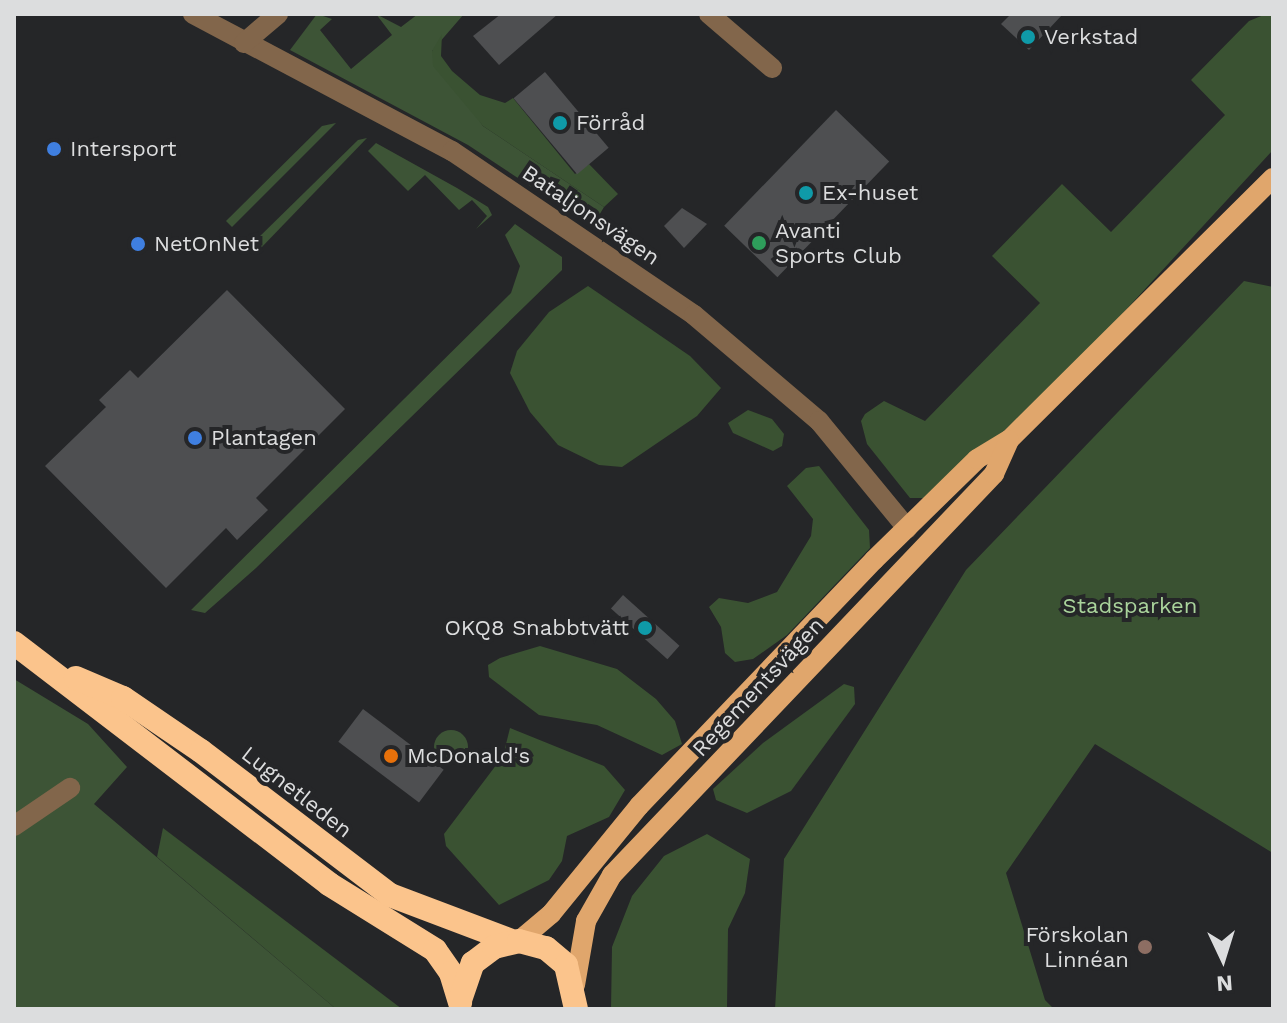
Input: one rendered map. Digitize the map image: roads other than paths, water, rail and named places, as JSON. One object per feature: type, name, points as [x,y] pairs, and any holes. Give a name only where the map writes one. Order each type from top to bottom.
[{"type":"highway","name":"Lugnetleden","points":[[14,643],[58,671],[309,869],[435,950],[451,973],[460,1006]]},
{"type":"highway","name":"Lugnetleden","points":[[58,671],[123,698],[175,733],[390,895],[555,954],[576,997]]},
{"type":"highway","points":[[460,1006],[473,963],[515,941]]},
{"type":"main road","name":"Regementsvägen","points":[[515,941],[551,914],[639,806],[907,528],[977,459],[1009,440],[1273,178]]},
{"type":"main road","name":"Regementsvägen","points":[[576,997],[582,935],[595,901],[661,824],[994,474],[1009,440]]},
{"type":"main road","points":[[907,528],[922,547]]},
{"type":"street","name":"Bataljonsvägen","points":[[193,14],[452,151],[694,315],[819,421],[907,528]]},
{"type":"street","points":[[244,43],[278,14]]},
{"type":"street","points":[[709,14],[772,68]]},
{"type":"street","points":[[14,826],[70,788]]},
{"type":"place","name":"Verkstad","points":[[1028,37]]},
{"type":"place","name":"Förråd","points":[[560,123]]},
{"type":"place","name":"Intersport","points":[[54,149]]},
{"type":"place","name":"Ex-huset","points":[[806,193]]},
{"type":"place","name":"Avanti Sports Club","points":[[759,243]]},
{"type":"place","name":"NetOnNet","points":[[138,244]]},
{"type":"place","name":"Plantagen","points":[[195,438]]},
{"type":"place","name":"OKQ8 Snabbtvätt","points":[[645,628]]},
{"type":"place","name":"McDonald's","points":[[391,756]]},
{"type":"place","name":"Förskolan Linnéan","points":[[1145,947]]},
{"type":"park label","name":"Stadsparken","points":[[1130,606]]}]
